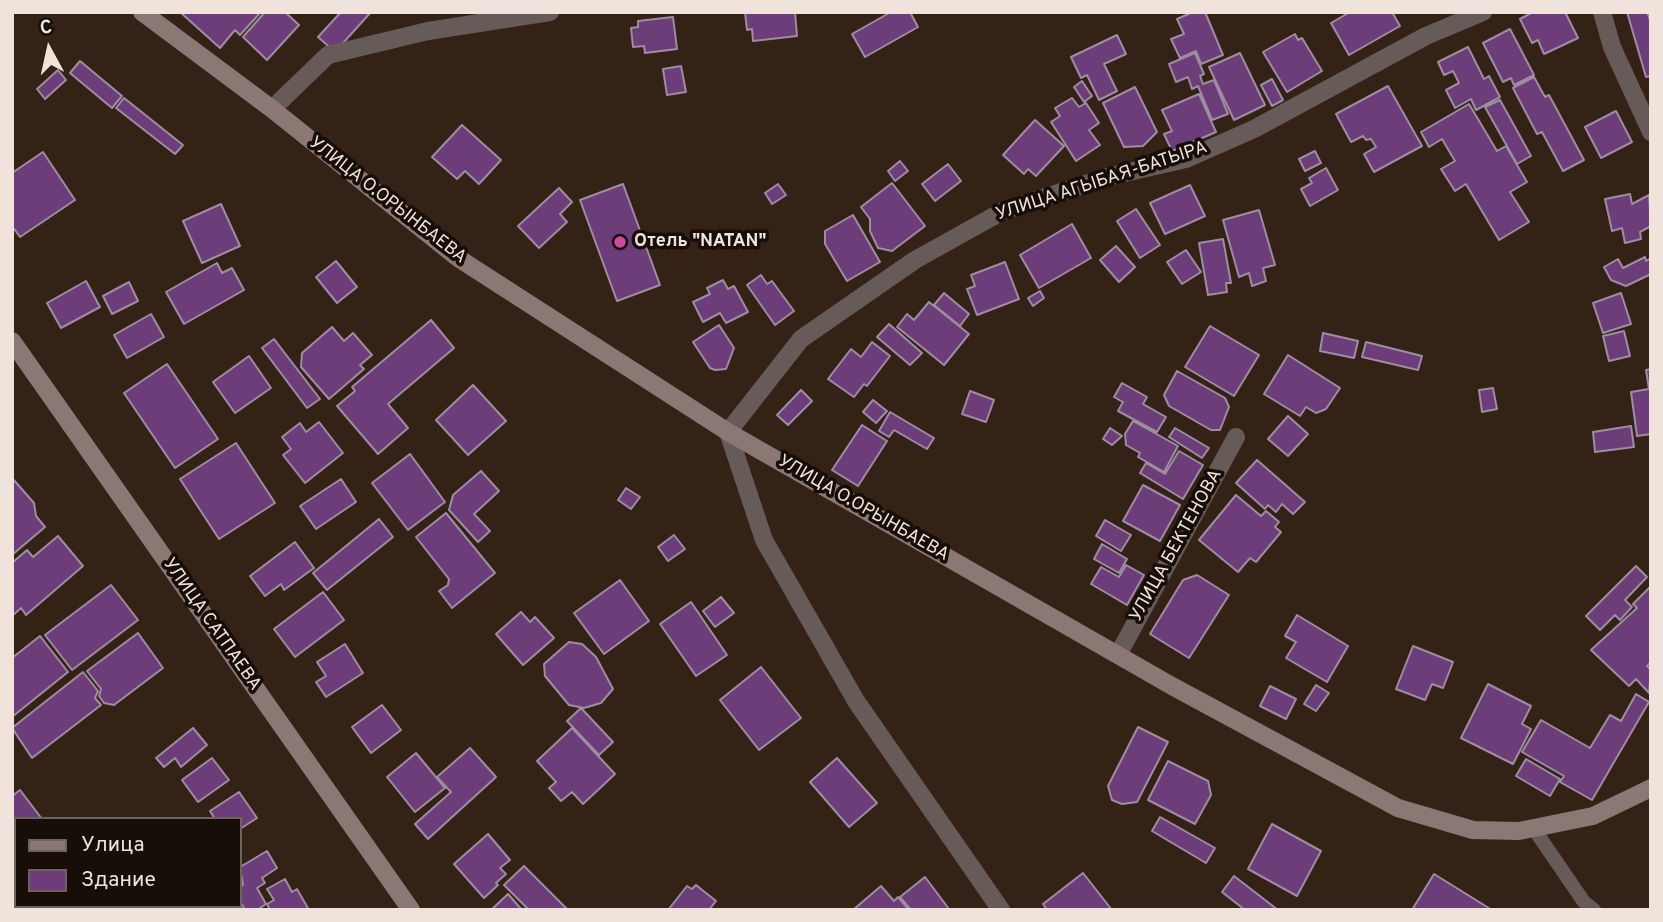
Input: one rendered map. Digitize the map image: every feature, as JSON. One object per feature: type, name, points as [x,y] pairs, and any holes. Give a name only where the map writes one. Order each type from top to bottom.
[{"type":"street","name":"УЛИЦА О.ОРЫНБАЕВА","points":[[142,12],[272,109],[458,258],[728,432],[1118,655],[1398,808],[1473,830],[1534,828],[1593,816],[1651,789]]},
{"type":"street","points":[[272,109],[328,55],[428,31],[550,12]]},
{"type":"street","name":"УЛИЦА АГЫБАЯ-БАТЫРА","points":[[728,432],[801,339],[915,260],[992,217],[1107,177],[1186,159],[1255,128],[1426,36],[1483,12]]},
{"type":"street","points":[[1602,12],[1612,47],[1651,132]]},
{"type":"street","name":"УЛИЦА САТПАЕВА","points":[[12,341],[411,910]]},
{"type":"street","points":[[728,432],[770,551],[856,701],[1000,910]]},
{"type":"street","name":"УЛИЦА БЕКТЕНОВА","points":[[1118,655],[1236,437]]},
{"type":"lane","points":[[1534,828],[1584,902],[1594,910]]},
{"type":"building","points":[[180,12],[261,12],[240,35],[235,30],[220,48]]},
{"type":"building","points":[[265,12],[285,12],[299,25],[267,60],[243,37]]},
{"type":"building","points":[[341,12],[371,12],[335,52],[318,37]]},
{"type":"building","points":[[745,12],[795,12],[797,36],[753,41],[752,29],[747,30]]},
{"type":"building","points":[[891,12],[910,12],[918,27],[865,57],[852,34]]},
{"type":"building","points":[[1193,12],[1205,12],[1223,55],[1201,64],[1196,51],[1180,58],[1171,39],[1184,34],[1177,19]]},
{"type":"building","points":[[1350,12],[1392,12],[1400,26],[1349,55],[1331,23]]},
{"type":"building","points":[[1533,12],[1565,12],[1578,38],[1544,54],[1538,40],[1532,43],[1520,19]]},
{"type":"building","points":[[1627,12],[1647,12],[1651,23],[1651,76],[1646,77]]},
{"type":"building","points":[[673,17],[677,49],[645,53],[644,46],[633,47],[631,28],[638,27],[638,21]]},
{"type":"building","points":[[1510,29],[1534,75],[1514,85],[1511,78],[1503,82],[1483,43]]},
{"type":"building","points":[[1295,34],[1298,40],[1302,38],[1322,71],[1287,92],[1263,52]]},
{"type":"building","points":[[1117,35],[1126,54],[1104,64],[1117,91],[1099,100],[1087,75],[1081,78],[1071,57]]},
{"type":"building","points":[[1468,47],[1484,79],[1489,76],[1500,97],[1476,110],[1471,99],[1455,108],[1446,90],[1459,83],[1453,71],[1444,75],[1438,62]]},
{"type":"building","points":[[1195,53],[1204,74],[1200,76],[1203,84],[1214,80],[1228,114],[1212,120],[1198,86],[1192,89],[1188,77],[1176,82],[1169,64]]},
{"type":"building","points":[[1240,53],[1265,105],[1234,120],[1209,67]]},
{"type":"building","points":[[80,61],[122,96],[112,108],[70,73]]},
{"type":"building","points":[[681,66],[686,92],[667,95],[663,69]]},
{"type":"building","points":[[58,70],[66,80],[45,99],[37,89]]},
{"type":"building","points":[[1534,77],[1545,97],[1549,95],[1584,160],[1563,171],[1542,132],[1537,134],[1513,88]]},
{"type":"building","points":[[1272,79],[1283,100],[1272,106],[1261,85]]},
{"type":"building","points":[[1082,81],[1092,96],[1084,102],[1074,87]]},
{"type":"building","points":[[1388,86],[1422,146],[1374,172],[1364,154],[1376,147],[1371,139],[1366,140],[1363,136],[1351,142],[1336,114]]},
{"type":"building","points":[[1135,87],[1157,132],[1143,146],[1124,147],[1103,103]]},
{"type":"building","points":[[1199,94],[1216,132],[1172,151],[1164,134],[1172,131],[1162,110]]},
{"type":"building","points":[[124,98],[183,145],[175,154],[116,108]]},
{"type":"building","points":[[1072,98],[1079,107],[1086,103],[1099,123],[1089,130],[1100,145],[1076,161],[1051,122],[1060,116],[1055,108]]},
{"type":"building","points":[[1500,100],[1531,156],[1517,164],[1485,107]]},
{"type":"building","points":[[1469,104],[1497,151],[1506,146],[1527,182],[1510,192],[1529,222],[1499,240],[1466,184],[1455,191],[1441,169],[1455,161],[1442,139],[1429,147],[1421,132]]},
{"type":"building","points":[[1616,111],[1632,142],[1601,158],[1585,127]]},
{"type":"building","points":[[1035,120],[1064,146],[1036,176],[1028,169],[1024,174],[1003,155]]},
{"type":"building","points":[[462,125],[501,160],[479,184],[465,171],[457,179],[432,157]]},
{"type":"building","points":[[1315,151],[1321,163],[1305,171],[1299,159]]},
{"type":"building","points":[[43,152],[75,200],[20,237],[12,226],[12,173]]},
{"type":"building","points":[[900,161],[908,171],[895,181],[888,171]]},
{"type":"building","points":[[948,164],[961,181],[935,201],[922,184]]},
{"type":"building","points":[[1326,168],[1338,190],[1310,206],[1301,189],[1312,183],[1309,178]]},
{"type":"building","points":[[892,183],[925,226],[892,251],[878,248],[870,231],[870,219],[861,207]]},
{"type":"building","name":"Отель \"NATAN\"","points":[[623,184],[660,285],[617,301],[580,200]]},
{"type":"building","points":[[778,184],[786,195],[772,204],[765,193]]},
{"type":"building","points":[[1190,185],[1205,216],[1165,234],[1150,203]]},
{"type":"building","points":[[559,188],[572,202],[560,214],[567,222],[539,248],[518,226]]},
{"type":"building","points":[[1630,194],[1632,204],[1649,195],[1651,226],[1640,232],[1641,239],[1625,243],[1622,228],[1612,231],[1605,199]]},
{"type":"building","points":[[221,204],[240,246],[202,263],[183,221]]},
{"type":"building","points":[[1136,209],[1160,245],[1140,258],[1117,221]]},
{"type":"building","points":[[1259,210],[1275,265],[1263,268],[1266,281],[1252,286],[1249,273],[1239,277],[1223,220]]},
{"type":"building","points":[[853,215],[880,262],[847,281],[825,244],[825,231]]},
{"type":"building","points":[[1072,224],[1091,258],[1039,288],[1020,255]]},
{"type":"building","points":[[1223,239],[1231,283],[1226,283],[1227,292],[1208,295],[1199,243]]},
{"type":"building","points":[[1116,246],[1135,267],[1119,282],[1100,260]]},
{"type":"building","points":[[1186,250],[1201,272],[1182,284],[1167,262]]},
{"type":"building","points":[[1645,257],[1646,261],[1651,258],[1651,274],[1626,286],[1611,280],[1604,267],[1618,259],[1623,268]]},
{"type":"building","points":[[336,261],[357,287],[337,303],[316,277]]},
{"type":"building","points":[[1005,262],[1019,299],[977,315],[967,289],[975,286],[971,275]]},
{"type":"building","points":[[217,263],[222,273],[232,268],[244,290],[184,324],[166,292]]},
{"type":"building","points":[[761,275],[767,284],[772,281],[794,311],[775,325],[747,285]]},
{"type":"building","points":[[723,280],[728,289],[734,286],[748,312],[726,323],[720,313],[703,322],[693,302],[710,294],[707,288]]},
{"type":"building","points":[[86,281],[100,307],[61,328],[47,303]]},
{"type":"building","points":[[129,282],[138,301],[112,314],[103,296]]},
{"type":"building","points":[[1040,291],[1044,298],[1033,306],[1028,298]]},
{"type":"building","points":[[944,293],[969,314],[960,326],[934,305]]},
{"type":"building","points":[[1621,293],[1631,324],[1603,333],[1593,303]]},
{"type":"building","points":[[929,302],[969,334],[944,365],[897,327],[907,314],[914,320]]},
{"type":"building","points":[[151,314],[164,337],[127,358],[114,335]]},
{"type":"building","points":[[431,320],[454,348],[388,404],[408,428],[378,454],[337,406],[355,391],[352,387]]},
{"type":"building","points":[[889,324],[922,353],[910,365],[877,337]]},
{"type":"building","points":[[719,325],[734,348],[726,369],[715,370],[710,368],[693,342]]},
{"type":"building","points":[[1210,326],[1259,355],[1234,396],[1185,367]]},
{"type":"building","points":[[332,327],[344,341],[353,333],[372,355],[360,365],[364,369],[329,399],[301,367],[302,353]]},
{"type":"building","points":[[1624,331],[1630,356],[1609,361],[1603,336]]},
{"type":"building","points":[[1323,333],[1358,341],[1354,358],[1320,351]]},
{"type":"building","points":[[274,339],[320,399],[307,408],[262,348]]},
{"type":"building","points":[[872,342],[890,356],[867,386],[864,384],[854,397],[828,379],[851,349],[861,357]]},
{"type":"building","points":[[1366,342],[1422,356],[1418,370],[1362,357]]},
{"type":"building","points":[[1288,355],[1340,388],[1326,409],[1316,413],[1306,407],[1300,416],[1264,394]]},
{"type":"building","points":[[249,356],[271,388],[235,413],[213,382]]},
{"type":"building","points":[[167,364],[218,439],[175,468],[124,393]]},
{"type":"building","points":[[1651,369],[1651,434],[1637,436],[1631,392],[1649,389],[1646,370]]},
{"type":"building","points":[[1177,371],[1225,398],[1229,407],[1220,430],[1211,430],[1169,406],[1164,395]]},
{"type":"building","points":[[1122,383],[1147,397],[1143,404],[1166,417],[1157,432],[1118,411],[1123,402],[1114,397]]},
{"type":"building","points":[[473,385],[506,421],[468,455],[436,420]]},
{"type":"building","points":[[1493,388],[1497,409],[1482,412],[1479,390]]},
{"type":"building","points":[[801,390],[812,401],[788,425],[777,415]]},
{"type":"building","points":[[970,391],[994,400],[986,422],[962,414]]},
{"type":"building","points":[[873,400],[887,411],[876,423],[863,412]]},
{"type":"building","points":[[890,412],[934,438],[927,449],[894,430],[889,437],[879,431]]},
{"type":"building","points":[[1288,416],[1308,434],[1288,456],[1268,439]]},
{"type":"building","points":[[1133,421],[1178,446],[1164,472],[1138,457],[1140,453],[1126,445],[1125,434]]},
{"type":"building","points":[[319,422],[343,453],[305,483],[283,455],[291,449],[282,437],[300,423],[306,432]]},
{"type":"building","points":[[862,425],[887,441],[858,486],[832,470]]},
{"type":"building","points":[[1631,426],[1634,447],[1595,452],[1593,432]]},
{"type":"building","points":[[1110,428],[1122,436],[1112,445],[1103,439]]},
{"type":"building","points":[[1175,428],[1209,448],[1202,458],[1169,437]]},
{"type":"building","points":[[236,443],[275,503],[219,539],[180,479]]},
{"type":"building","points":[[1179,451],[1203,465],[1183,499],[1140,473],[1146,463],[1165,474]]},
{"type":"building","points":[[410,454],[445,502],[408,530],[372,483]]},
{"type":"building","points":[[1257,460],[1305,502],[1293,514],[1282,504],[1276,512],[1268,505],[1265,509],[1236,483]]},
{"type":"building","points":[[481,471],[499,491],[474,514],[490,531],[478,542],[449,510],[453,495]]},
{"type":"building","points":[[12,478],[34,503],[36,516],[45,527],[12,555]]},
{"type":"building","points":[[341,479],[356,502],[316,529],[300,506]]},
{"type":"building","points":[[1143,485],[1180,505],[1160,541],[1123,521]]},
{"type":"building","points":[[626,488],[640,497],[631,509],[618,500]]},
{"type":"building","points":[[1236,495],[1261,516],[1266,511],[1279,522],[1275,527],[1281,532],[1256,562],[1250,558],[1238,572],[1199,540]]},
{"type":"building","points":[[446,513],[495,573],[452,608],[439,591],[448,585],[449,579],[416,537]]},
{"type":"building","points":[[379,519],[393,537],[327,590],[313,573]]},
{"type":"building","points":[[1105,520],[1131,535],[1121,551],[1096,536]]},
{"type":"building","points":[[674,535],[685,549],[668,561],[658,547]]},
{"type":"building","points":[[58,536],[83,566],[26,615],[21,608],[12,616],[12,563],[27,550],[33,557]]},
{"type":"building","points":[[295,542],[314,568],[284,590],[281,584],[265,596],[250,576]]},
{"type":"building","points":[[1102,544],[1127,559],[1119,573],[1094,559]]},
{"type":"building","points":[[1126,565],[1144,575],[1127,605],[1091,584],[1101,567],[1119,577]]},
{"type":"building","points":[[1636,566],[1647,577],[1625,600],[1632,607],[1620,620],[1615,615],[1600,630],[1586,616]]},
{"type":"building","points":[[1197,575],[1229,595],[1189,658],[1150,634],[1183,580]]},
{"type":"building","points":[[620,580],[649,621],[604,654],[574,613]]},
{"type":"building","points":[[111,585],[138,620],[72,670],[45,635]]},
{"type":"building","points":[[1651,586],[1651,662],[1647,666],[1651,670],[1649,693],[1636,679],[1629,686],[1591,650],[1637,608],[1633,604]]},
{"type":"building","points":[[323,592],[344,620],[295,657],[274,629]]},
{"type":"building","points":[[721,597],[734,613],[715,627],[703,611]]},
{"type":"building","points":[[691,602],[727,655],[696,676],[660,624]]},
{"type":"building","points":[[521,612],[530,622],[535,617],[554,638],[523,665],[496,634]]},
{"type":"building","points":[[1297,615],[1348,646],[1327,682],[1286,658],[1296,642],[1285,636]]},
{"type":"building","points":[[138,633],[163,668],[114,705],[104,703],[99,696],[101,689],[87,671]]},
{"type":"building","points":[[40,636],[68,672],[12,717],[12,658]]},
{"type":"building","points":[[569,642],[582,644],[596,657],[613,689],[601,703],[584,708],[569,705],[545,676],[544,664]]},
{"type":"building","points":[[345,644],[363,673],[326,697],[316,682],[326,676],[317,662]]},
{"type":"building","points":[[1413,646],[1453,662],[1443,688],[1432,684],[1425,700],[1396,689]]},
{"type":"building","points":[[761,667],[801,718],[759,750],[720,700]]},
{"type":"building","points":[[83,672],[98,691],[95,698],[101,705],[32,758],[12,728]]},
{"type":"building","points":[[1488,684],[1531,706],[1522,724],[1531,729],[1513,764],[1461,738]]},
{"type":"building","points":[[1316,685],[1329,693],[1316,711],[1304,704]]},
{"type":"building","points":[[1270,686],[1296,699],[1286,719],[1260,706]]},
{"type":"building","points":[[1636,694],[1649,702],[1592,800],[1560,782],[1564,776],[1522,752],[1541,720],[1590,748],[1610,715],[1621,721]]},
{"type":"building","points":[[382,705],[401,730],[371,753],[352,727]]},
{"type":"building","points":[[581,708],[613,742],[599,755],[567,721]]},
{"type":"building","points":[[1138,727],[1168,742],[1137,802],[1122,804],[1112,800],[1108,786]]},
{"type":"building","points":[[193,728],[207,745],[181,767],[175,758],[164,767],[156,758]]},
{"type":"building","points":[[572,728],[615,774],[583,804],[572,792],[561,801],[549,788],[556,782],[537,761]]},
{"type":"building","points":[[470,748],[496,777],[428,839],[415,824],[451,792],[437,777]]},
{"type":"building","points":[[416,753],[445,788],[415,812],[387,777]]},
{"type":"building","points":[[212,758],[229,780],[198,802],[182,780]]},
{"type":"building","points":[[837,758],[877,803],[849,827],[810,782]]},
{"type":"building","points":[[1526,759],[1560,779],[1550,796],[1516,776]]},
{"type":"building","points":[[1168,761],[1208,781],[1211,795],[1195,824],[1148,800]]},
{"type":"building","points":[[20,790],[40,817],[14,817],[14,838],[12,836],[12,796]]},
{"type":"building","points":[[239,792],[257,818],[242,828],[242,817],[214,817],[210,811]]},
{"type":"building","points":[[1160,817],[1215,848],[1206,863],[1152,831]]},
{"type":"building","points":[[1272,824],[1321,851],[1297,896],[1248,869]]},
{"type":"building","points":[[488,834],[510,860],[500,868],[506,874],[484,898],[454,864]]},
{"type":"building","points":[[267,851],[277,868],[262,878],[265,883],[257,888],[266,904],[257,910],[245,910],[242,905],[242,866]]},
{"type":"building","points":[[524,866],[568,910],[529,910],[504,885]]},
{"type":"building","points":[[1083,873],[1112,910],[1047,910],[1043,904]]},
{"type":"building","points":[[1434,874],[1492,910],[1412,910]]},
{"type":"building","points":[[1234,876],[1278,910],[1245,910],[1222,892]]},
{"type":"building","points":[[925,877],[948,910],[911,910],[900,897]]},
{"type":"building","points":[[285,879],[292,892],[297,889],[309,910],[270,910],[267,904],[274,900],[267,889]]},
{"type":"building","points":[[696,885],[716,901],[709,910],[668,910],[687,886],[692,889]]},
{"type":"building","points":[[881,886],[894,901],[898,897],[909,910],[853,910]]},
{"type":"building","points":[[508,894],[522,910],[491,910]]},
{"type":"place","name":"Отель \"NATAN\"","points":[[620,242]]}]
